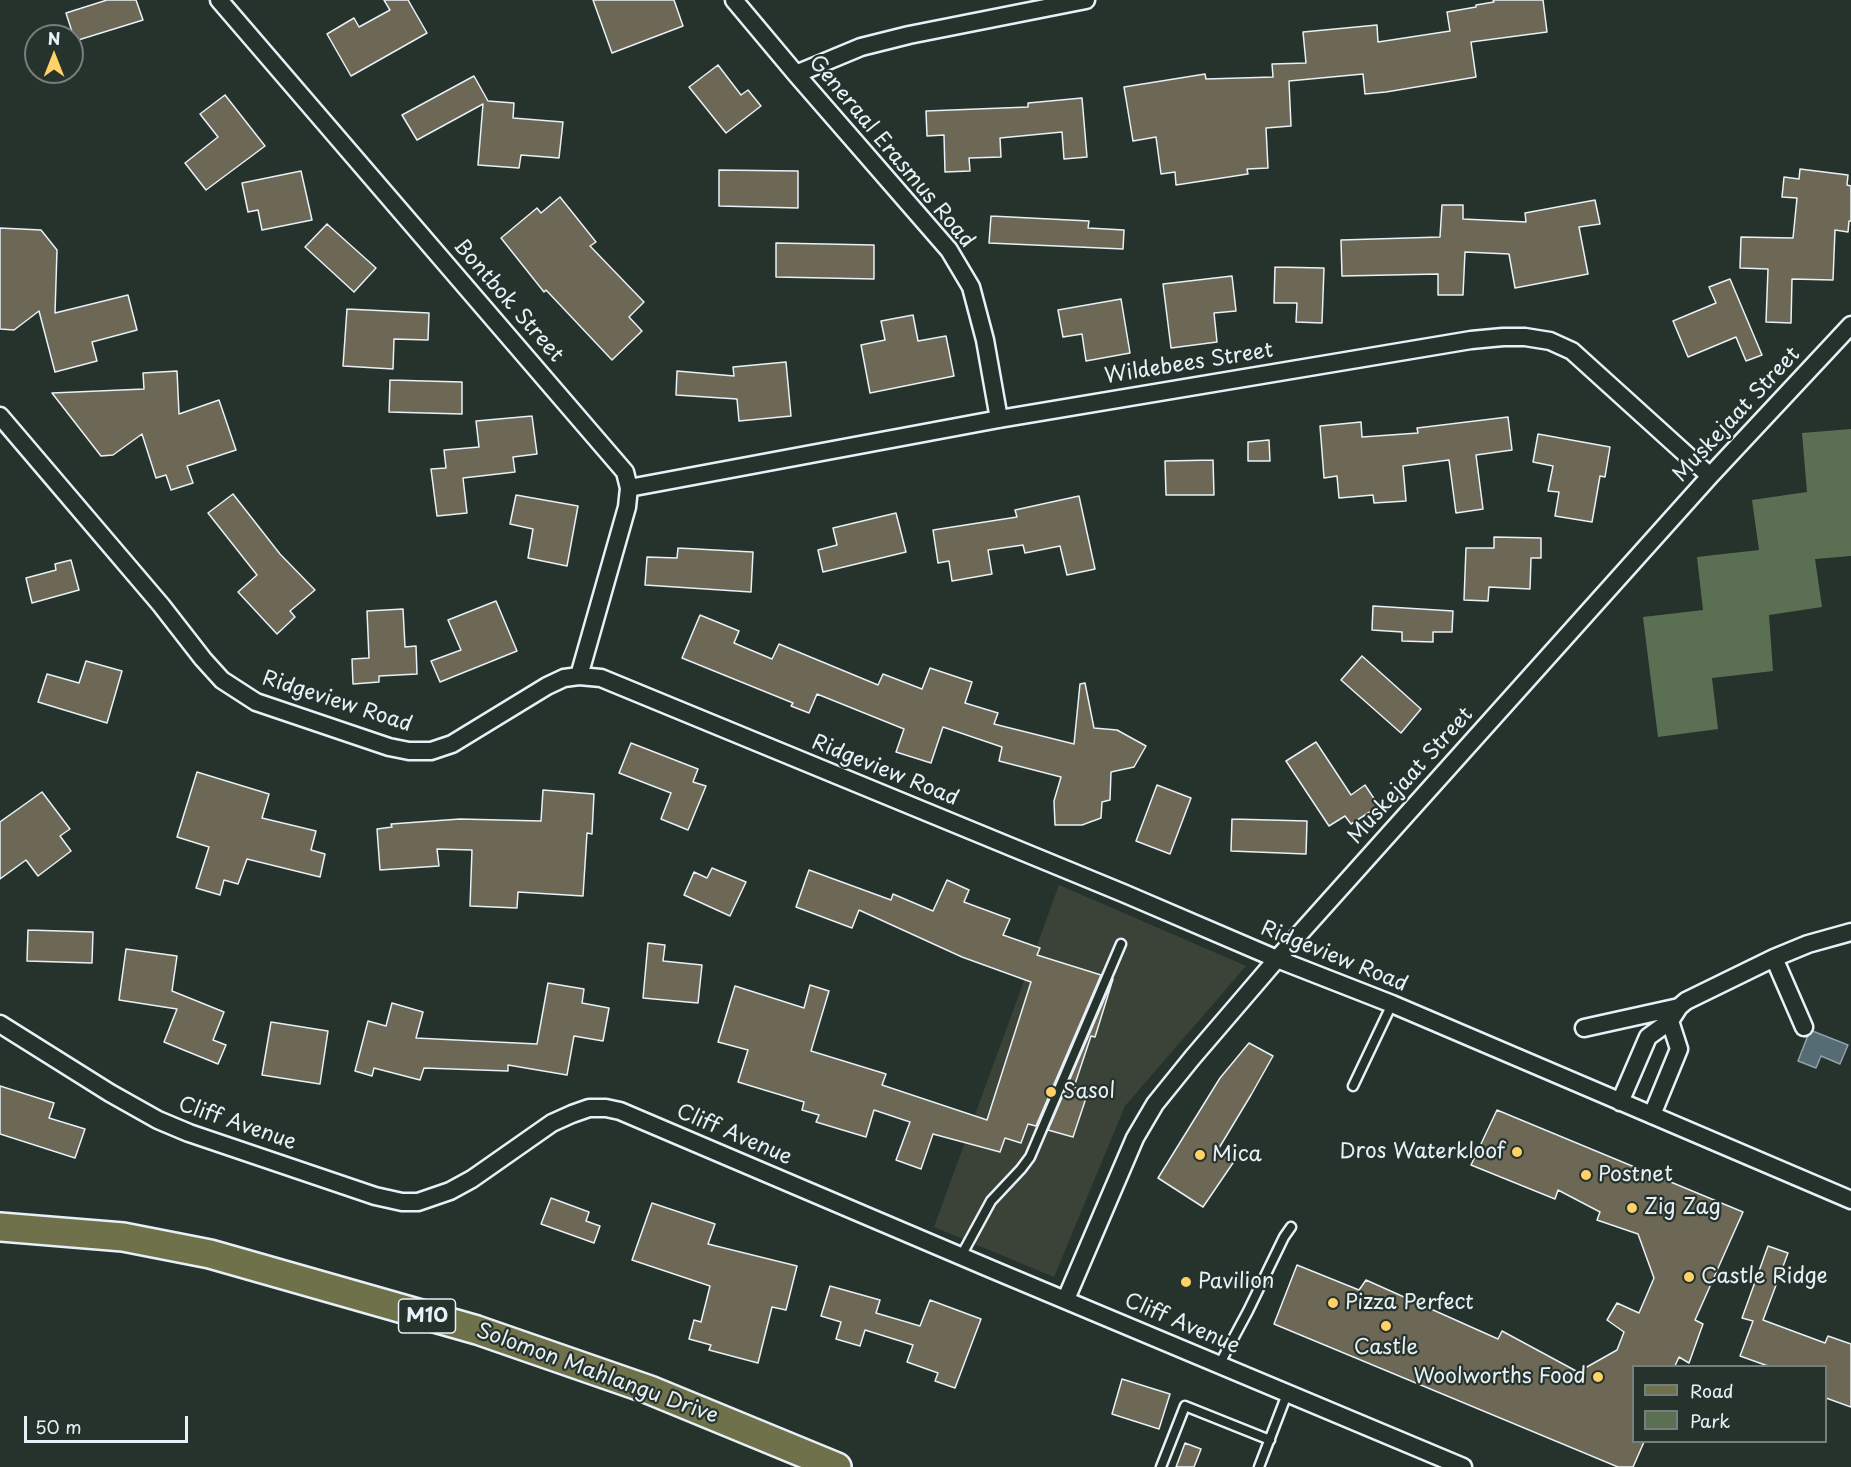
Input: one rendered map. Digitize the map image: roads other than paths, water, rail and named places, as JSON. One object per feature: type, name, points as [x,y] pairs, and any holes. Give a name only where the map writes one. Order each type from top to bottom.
[{"type":"main road","name":"Solomon Mahlangu Drive","points":[[0,1227],[123,1237],[210,1254],[477,1330],[650,1390],[837,1467]]},
{"type":"street","name":"Bontbok Street","points":[[219,0],[616,460],[624,472],[629,488]]},
{"type":"street","name":"Generaal Erasmus Road","points":[[734,0],[949,250],[971,287],[985,340],[999,418]]},
{"type":"street","points":[[796,74],[861,47],[909,35],[1086,0]]},
{"type":"street","name":"Muskejaat Street","points":[[1066,1299],[1135,1138],[1155,1104],[1192,1057],[1277,959],[1710,477],[1851,325]]},
{"type":"street","name":"Wildebees Street","points":[[629,488],[999,418],[1471,340],[1525,337],[1550,341],[1572,351],[1710,477]]},
{"type":"street","name":"Ridgeview Road","points":[[0,416],[203,659],[222,680],[256,702],[389,747],[409,751],[431,751],[452,744],[564,678],[579,676],[601,678],[1116,890],[1277,959],[1392,1004],[1851,1200]]},
{"type":"street","points":[[579,676],[627,507],[629,488]]},
{"type":"street","points":[[1620,1102],[1648,1037],[1675,1014],[1686,1001],[1774,958],[1808,944],[1851,932]]},
{"type":"street","points":[[1774,958],[1804,1027]]},
{"type":"street","points":[[1584,1028],[1675,1014]]},
{"type":"street","points":[[1652,1115],[1679,1049],[1675,1014]]},
{"type":"street","name":"Cliff Avenue","points":[[0,1024],[110,1093],[158,1120],[189,1133],[375,1196],[410,1202],[433,1199],[472,1179],[552,1123],[589,1108],[620,1111],[1463,1467]]},
{"type":"lane","points":[[961,1256],[991,1201],[1030,1157],[1121,944]]},
{"type":"lane","points":[[1353,1086],[1392,1004]]},
{"type":"lane","points":[[1219,1365],[1291,1227]]},
{"type":"lane","points":[[1259,1467],[1287,1394]]},
{"type":"lane","points":[[1161,1467],[1185,1406],[1270,1440]]},
{"type":"water","points":[[1810,1030],[1848,1045],[1840,1064],[1821,1056],[1816,1068],[1798,1061]]},
{"type":"place","name":"Sasol","points":[[1051,1092]]},
{"type":"place","name":"Dros Waterkloof","points":[[1517,1152]]},
{"type":"place","name":"Mica","points":[[1200,1155]]},
{"type":"place","name":"Postnet","points":[[1586,1175]]},
{"type":"place","name":"Zig Zag","points":[[1632,1208]]},
{"type":"place","name":"Castle Ridge","points":[[1689,1277]]},
{"type":"place","name":"Pavilion","points":[[1186,1282]]},
{"type":"place","name":"Pizza Perfect","points":[[1333,1303]]},
{"type":"place","name":"Castle","points":[[1386,1326]]},
{"type":"place","name":"Woolworths Food","points":[[1598,1377]]}]
